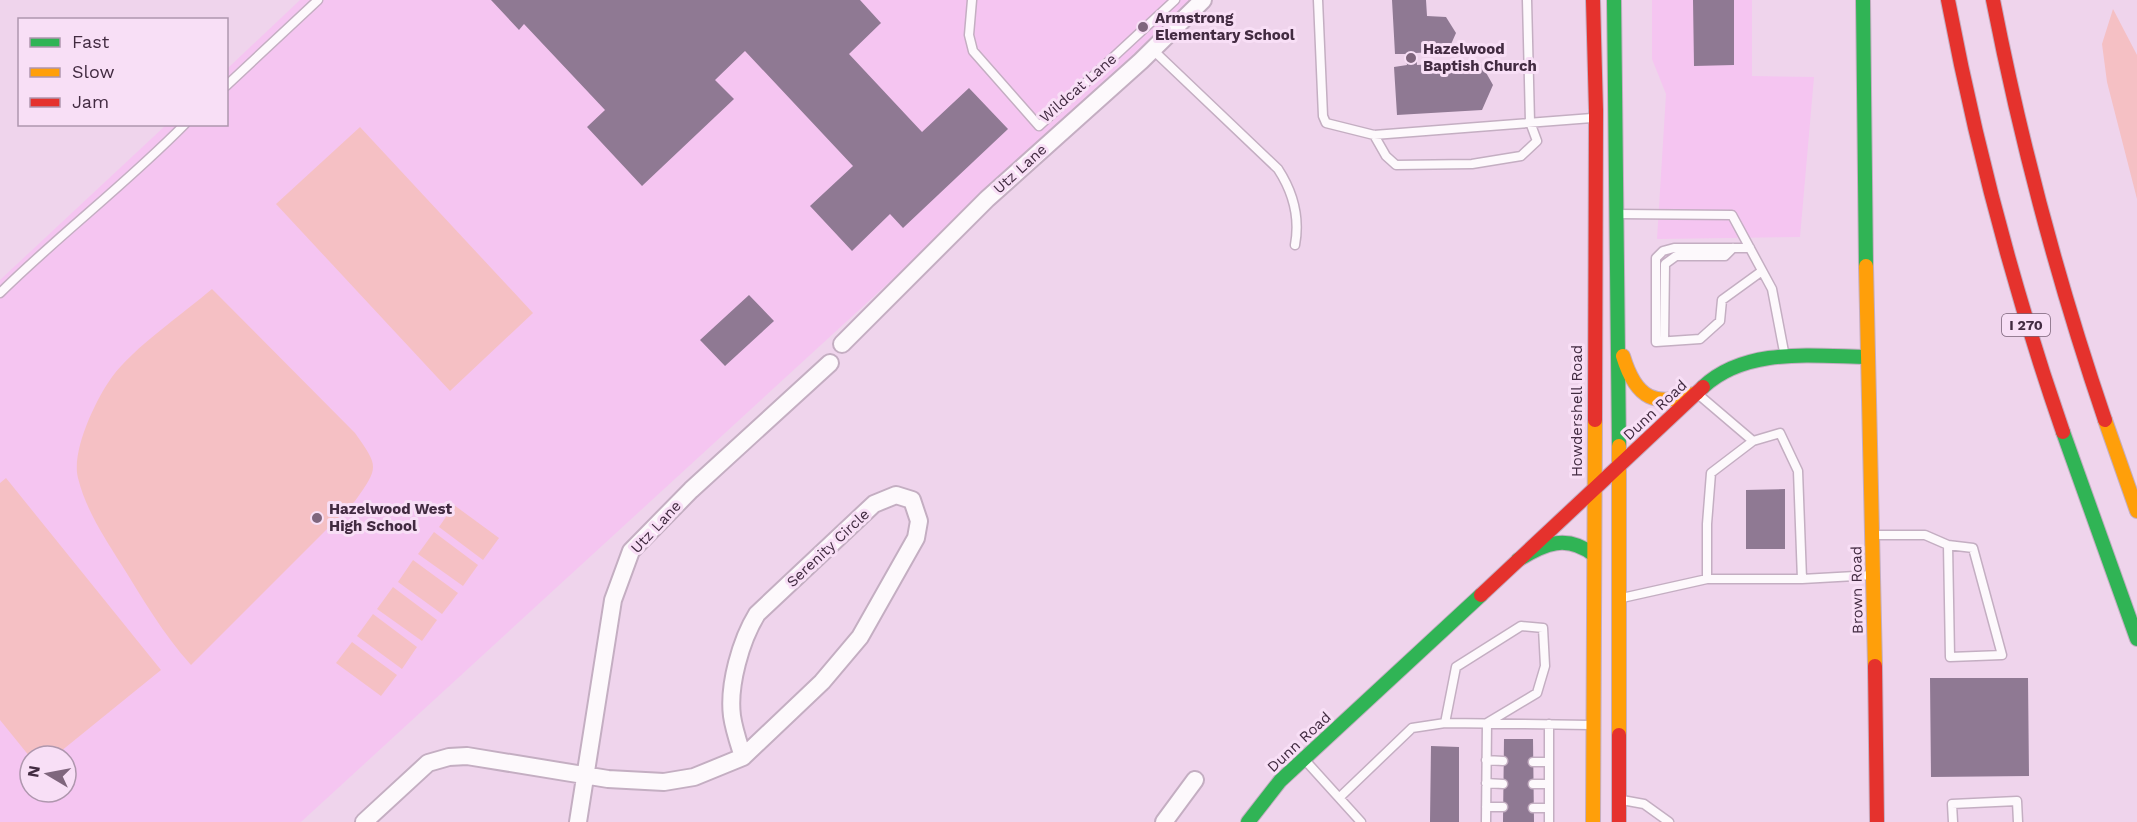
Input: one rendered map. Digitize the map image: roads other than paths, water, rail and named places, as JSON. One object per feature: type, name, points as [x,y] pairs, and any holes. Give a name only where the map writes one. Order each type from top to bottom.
[{"type":"main road","name":"Howdershell Road","points":[[1593,0],[1596,118],[1593,822]]},
{"type":"main road","points":[[1614,0],[1619,465],[1619,822]]},
{"type":"main road","points":[[1863,0],[1867,357]]},
{"type":"main road","name":"I 270","points":[[1948,0],[1970,112],[2012,279],[2064,441],[2137,639]]},
{"type":"main road","name":"I 270","points":[[1993,0],[2013,103],[2036,202],[2089,375],[2137,511]]},
{"type":"main road","points":[[1618,334],[1631,382],[1642,394],[1650,399],[1677,401],[1697,393]]},
{"type":"main road","name":"Dunn Road","points":[[1248,822],[1280,781],[1304,758],[1472,606],[1717,374],[1732,365],[1754,360],[1867,357]]},
{"type":"main road","name":"Brown Road","points":[[1867,357],[1874,575],[1877,822]]},
{"type":"main road","points":[[2089,375],[2125,430]]},
{"type":"main road","points":[[1518,560],[1554,540],[1572,541],[1594,555]]},
{"type":"street","name":"Utz Lane","points":[[842,344],[987,199],[1153,50],[1203,0]]},
{"type":"street","name":"Utz Lane","points":[[578,822],[613,600],[631,552],[691,490],[831,363]]},
{"type":"street","name":"Serenity Circle","points":[[364,822],[428,763],[450,757],[467,756],[608,779],[664,782],[694,777],[742,757],[822,682],[860,638],[916,538],[919,520],[912,500],[896,495],[874,504],[757,614],[740,648],[732,694],[732,716],[742,757]]},
{"type":"street","points":[[1164,822],[1195,780]]},
{"type":"lane","points":[[228,84],[318,0]]},
{"type":"lane","name":"Wildcat Lane","points":[[972,0],[969,35],[973,51],[1039,126],[1174,0]]},
{"type":"lane","points":[[1318,0],[1323,116],[1326,123],[1374,135],[1596,118]]},
{"type":"lane","points":[[1374,135],[1386,156],[1396,165],[1472,164],[1521,156],[1537,141],[1530,122],[1527,0]]},
{"type":"lane","points":[[1153,50],[1278,169],[1287,183],[1298,226],[1295,245]]},
{"type":"lane","points":[[0,292],[141,169],[183,126]]},
{"type":"lane","points":[[1616,214],[1732,215],[1772,290],[1785,358]]},
{"type":"lane","points":[[1750,248],[1663,250],[1656,258],[1656,342],[1700,339],[1720,321],[1722,300],[1762,271]]},
{"type":"lane","points":[[1697,393],[1753,441]]},
{"type":"lane","points":[[1707,579],[1707,524],[1712,473],[1753,441],[1780,433],[1798,471],[1802,579]]},
{"type":"lane","points":[[1873,535],[1925,535],[1948,545],[1973,548],[2002,655],[1950,657],[1948,545]]},
{"type":"lane","points":[[1619,599],[1707,579],[1802,579],[1874,575]]},
{"type":"lane","points":[[1445,723],[1456,667],[1521,626],[1544,628],[1545,666],[1537,693],[1487,723]]},
{"type":"lane","points":[[1340,797],[1412,728],[1445,723],[1593,725]]},
{"type":"lane","points":[[1486,822],[1487,723]]},
{"type":"lane","points":[[1549,724],[1549,822]]},
{"type":"lane","points":[[1304,758],[1361,822]]},
{"type":"lane","points":[[1486,760],[1503,761]]},
{"type":"lane","points":[[1533,762],[1549,762]]},
{"type":"lane","points":[[1486,783],[1503,784]]},
{"type":"lane","points":[[1533,784],[1549,784]]},
{"type":"lane","points":[[1619,799],[1644,804],[1669,822]]},
{"type":"lane","points":[[1953,822],[1952,804],[2018,801],[2018,822]]},
{"type":"lane","points":[[1486,807],[1503,807]]},
{"type":"lane","points":[[1533,808],[1549,808]]},
{"type":"place","name":"Armstrong Elementary School","points":[[1143,27]]},
{"type":"place","name":"Hazelwood Baptish Church","points":[[1411,58]]},
{"type":"place","name":"Hazelwood West High School","points":[[317,518]]}]
